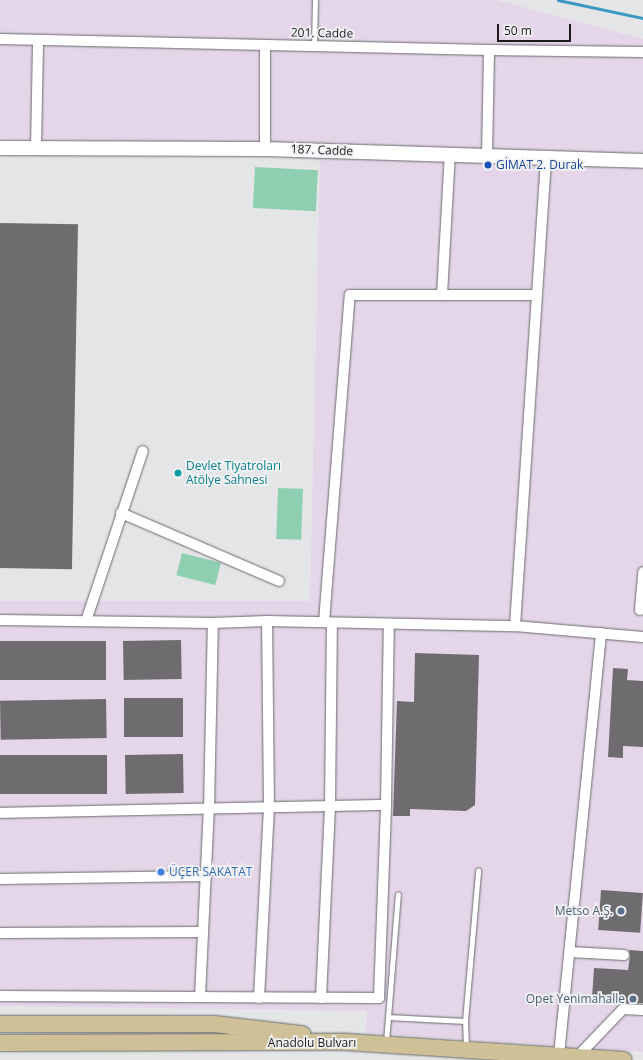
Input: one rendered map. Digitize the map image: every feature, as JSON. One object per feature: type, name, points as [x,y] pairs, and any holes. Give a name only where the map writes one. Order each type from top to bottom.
[{"type":"main road","name":"187. Cadde","points":[[0,148],[265,149],[643,161]]},
{"type":"main road","points":[[0,1024],[214,1024],[297,1033],[347,1042]]},
{"type":"main road","name":"Anadolu Bulvarı","points":[[0,1043],[347,1042],[624,1060]]},
{"type":"street","name":"201. Cadde","points":[[0,39],[643,52]]},
{"type":"street","points":[[36,148],[38,40]]},
{"type":"street","points":[[265,45],[265,149]]},
{"type":"street","points":[[487,156],[489,50]]},
{"type":"street","points":[[442,295],[450,154]]},
{"type":"street","points":[[515,626],[546,158]]},
{"type":"street","points":[[321,998],[330,806],[328,622],[350,295],[536,295]]},
{"type":"street","points":[[86,621],[143,450]]},
{"type":"street","points":[[121,513],[280,581]]},
{"type":"street","points":[[640,610],[643,572]]},
{"type":"street","points":[[0,620],[213,622],[267,621],[515,626],[643,637]]},
{"type":"street","points":[[259,998],[269,808],[267,621]]},
{"type":"street","points":[[200,997],[209,809],[213,622]]},
{"type":"street","points":[[0,996],[379,998],[386,805],[389,624]]},
{"type":"street","points":[[559,1056],[601,633]]},
{"type":"street","points":[[0,813],[386,805]]},
{"type":"street","points":[[0,879],[206,876]]},
{"type":"street","points":[[0,933],[203,932]]},
{"type":"street","points":[[570,952],[624,955]]},
{"type":"street","points":[[578,1057],[623,1009],[643,1010]]},
{"type":"lane","points":[[314,46],[315,0]]},
{"type":"lane","points":[[466,1050],[465,1021],[478,871]]},
{"type":"lane","points":[[386,1045],[398,894]]},
{"type":"lane","points":[[388,1017],[465,1021]]},
{"type":"shaded area","points":[[0,0],[496,0],[643,39],[643,1052],[366,1033],[367,1011],[0,1006],[0,601],[310,601],[320,160],[0,138]]},
{"type":"green space","points":[[255,167],[318,170],[316,211],[253,208]]},
{"type":"green space","points":[[278,488],[303,489],[301,540],[276,539]]},
{"type":"green space","points":[[182,553],[221,563],[215,585],[176,575]]},
{"type":"building","points":[[0,223],[78,224],[72,569],[0,568]]},
{"type":"building","points":[[181,640],[182,679],[124,680],[123,641]]},
{"type":"building","points":[[0,641],[106,641],[106,680],[0,680]]},
{"type":"building","points":[[415,653],[479,655],[475,805],[466,811],[410,809],[410,816],[393,816],[397,701],[414,702]]},
{"type":"building","points":[[613,668],[628,669],[627,680],[643,681],[643,747],[623,746],[623,758],[608,757]]},
{"type":"building","points":[[124,698],[183,698],[183,737],[124,737]]},
{"type":"building","points":[[106,699],[107,738],[1,740],[0,701]]},
{"type":"building","points":[[183,754],[184,793],[126,794],[125,755]]},
{"type":"building","points":[[0,755],[107,755],[107,794],[0,794]]},
{"type":"building","name":"Metso A.Ş.","points":[[601,890],[643,893],[640,933],[598,930]]},
{"type":"building","points":[[629,950],[643,951],[643,1003],[625,1003],[625,1000],[592,998],[594,968],[628,970],[630,956]]},
{"type":"waterway","points":[[558,0],[643,18]]},
{"type":"place","name":"GİMAT 2. Durak","points":[[488,165]]},
{"type":"place","name":"Devlet Tiyatroları Atölye Sahnesi","points":[[178,473]]},
{"type":"place","name":"ÜÇER SAKATAT","points":[[161,872]]},
{"type":"place","name":"Metso A.Ş.","points":[[621,911]]},
{"type":"place","name":"Opet Yenimahalle","points":[[633,999]]}]
